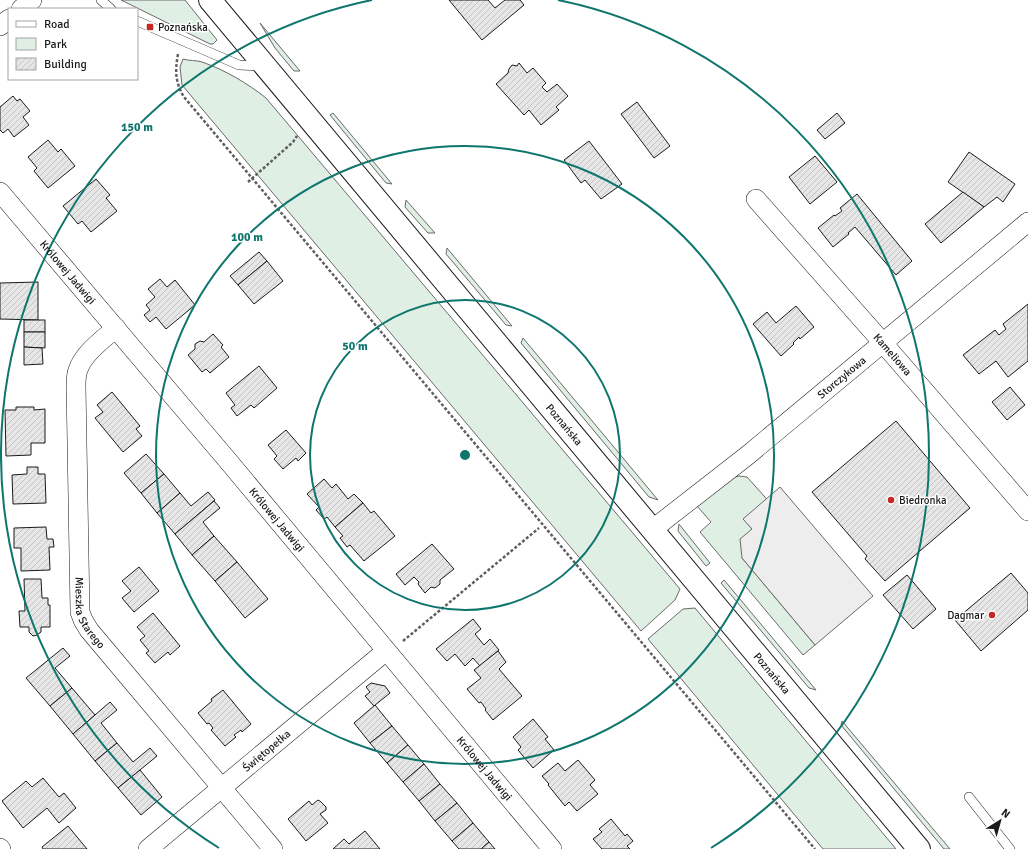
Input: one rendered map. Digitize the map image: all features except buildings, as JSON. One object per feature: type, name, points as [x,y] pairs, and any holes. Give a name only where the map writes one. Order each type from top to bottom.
[{"type":"main road","name":"Poznańska","points":[[210,0],[919,849]]},
{"type":"street","points":[[22,8],[32,0]]},
{"type":"street","points":[[0,26],[8,20]]},
{"type":"street","name":"Królowej Jadwigi","points":[[0,192],[116,328],[552,849]]},
{"type":"street","name":"Kameliowa","points":[[756,199],[1028,511]]},
{"type":"street","name":"Storczykowa","points":[[653,529],[748,455],[1028,222]]},
{"type":"street","name":"Mieszka Starego","points":[[116,328],[101,340],[83,360],[77,370],[80,612],[89,630],[273,849]]},
{"type":"street","name":"Świętopełka","points":[[148,849],[386,651]]},
{"type":"lane","points":[[101,0],[110,8]]},
{"type":"lane","points":[[138,21],[239,65],[264,66]]},
{"type":"lane","points":[[969,797],[1010,849]]},
{"type":"path","points":[[182,40],[175,71],[179,89],[815,849]]},
{"type":"path","points":[[248,182],[293,142],[298,134]]},
{"type":"path","points":[[386,651],[406,640],[539,528]]},
{"type":"green space","points":[[121,0],[185,0],[217,40],[213,44],[210,44]]},
{"type":"green space","points":[[260,23],[300,71],[294,71],[275,48]]},
{"type":"green space","points":[[183,59],[202,62],[219,69],[243,82],[266,98],[680,589],[675,600],[641,631],[182,85],[180,67]]},
{"type":"green space","points":[[333,113],[392,184],[386,183],[330,115]]},
{"type":"green space","points":[[406,200],[435,233],[428,233],[405,207]]},
{"type":"green space","points":[[447,248],[512,326],[506,325],[446,254]]},
{"type":"green space","points":[[523,338],[658,500],[649,497],[521,343]]},
{"type":"green space","points":[[739,476],[747,477],[773,506],[744,519],[752,529],[742,558],[815,645],[803,655],[700,532],[711,522],[697,506],[731,478]]},
{"type":"green space","points":[[679,524],[710,563],[706,566],[678,531]]},
{"type":"green space","points":[[724,580],[816,690],[809,688],[721,583]]},
{"type":"green space","points":[[695,608],[896,849],[823,849],[648,639],[683,609]]},
{"type":"green space","points":[[842,721],[950,849],[944,849],[841,725]]},
{"type":"shaded area","points":[[780,487],[873,596],[815,645],[742,558],[740,539],[752,529],[743,519]]},
{"type":"place","name":"Poznańska","points":[[150,27]]},
{"type":"place","name":"Biedronka","points":[[891,500]]},
{"type":"place","name":"Dagmar","points":[[992,615]]}]
